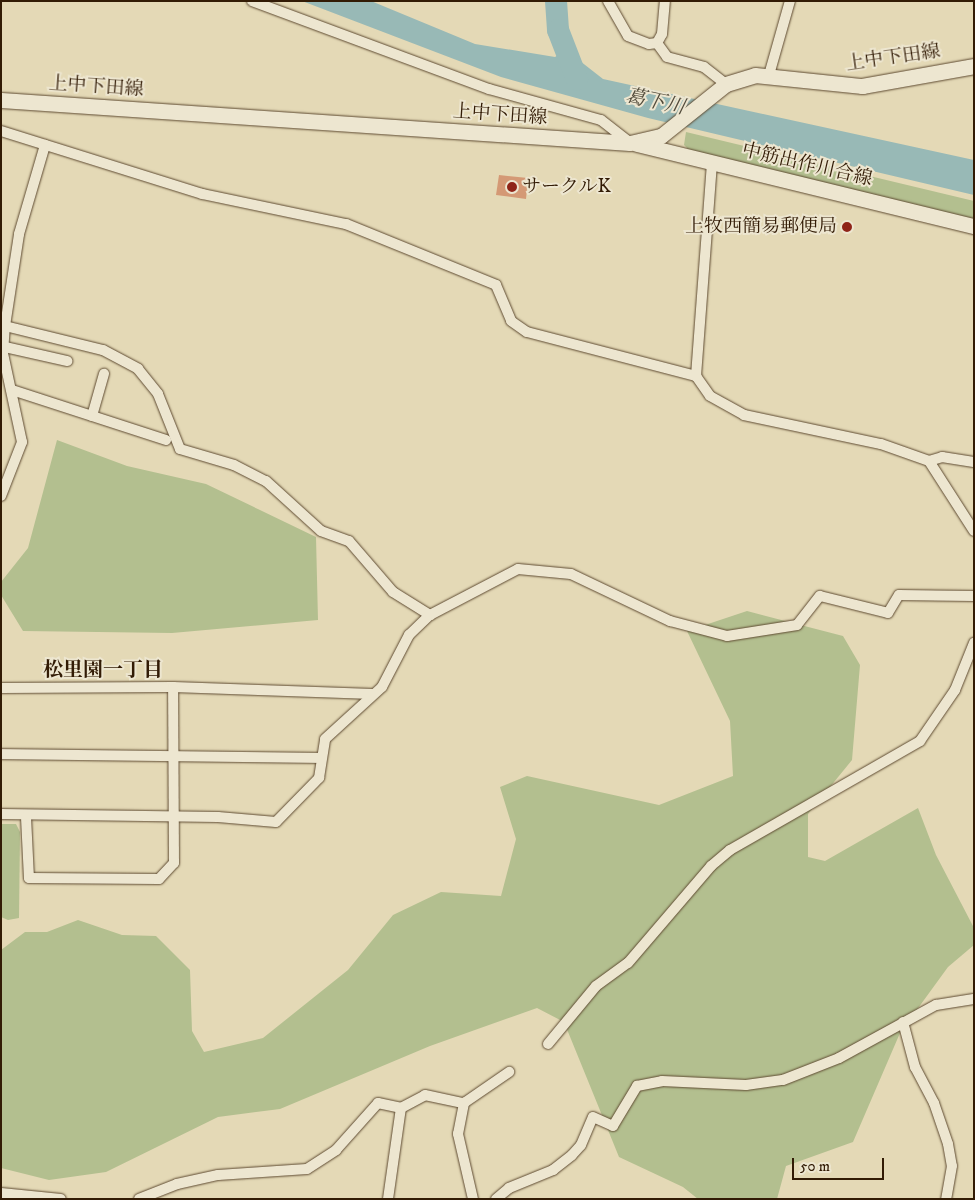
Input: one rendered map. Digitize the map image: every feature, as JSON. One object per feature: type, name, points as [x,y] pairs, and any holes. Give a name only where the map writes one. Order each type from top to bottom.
[{"type":"main road","name":"上中下田線","points":[[1,100],[630,143],[667,132],[726,84],[769,75],[862,86],[974,66]]},
{"type":"main road","name":"中筋出作川合線","points":[[630,143],[974,226]]},
{"type":"street","points":[[252,1],[489,89],[601,120],[630,143]]},
{"type":"street","points":[[608,1],[628,36],[649,44],[657,43]]},
{"type":"street","points":[[665,1],[657,43],[667,57],[704,67],[726,84]]},
{"type":"street","points":[[769,75],[790,1]]},
{"type":"street","points":[[1,131],[202,194],[346,224],[496,285],[511,321],[527,332],[696,376]]},
{"type":"street","points":[[1,496],[22,442],[3,351],[5,326],[19,234],[45,145]]},
{"type":"street","points":[[712,163],[696,376],[710,396],[744,415],[881,444],[929,462],[974,531]]},
{"type":"street","points":[[5,326],[103,350],[138,368],[158,394],[180,449],[234,465],[266,481],[321,531],[349,541],[393,592],[430,615]]},
{"type":"street","points":[[3,351],[67,361]]},
{"type":"street","points":[[92,416],[104,374]]},
{"type":"street","points":[[12,390],[166,440]]},
{"type":"street","points":[[929,462],[942,458],[974,462]]},
{"type":"street","points":[[1,814],[26,817],[218,817],[276,822],[319,778],[320,758],[325,739],[382,687],[409,635],[430,615],[518,569],[571,574],[670,621],[727,636],[797,625],[820,596],[888,613],[899,595],[974,596]]},
{"type":"street","points":[[548,1044],[596,986],[628,963],[711,866],[730,850],[920,741],[955,690],[974,642]]},
{"type":"street","points":[[1,688],[172,687],[373,694]]},
{"type":"street","points":[[26,817],[28,878],[159,879],[174,863],[175,818],[172,687]]},
{"type":"street","points":[[1,754],[174,754],[320,758]]},
{"type":"street","points":[[496,1199],[509,1188],[553,1170],[572,1155],[582,1145],[593,1118],[613,1126],[637,1086],[662,1081],[746,1085],[783,1080],[839,1058],[936,1005],[974,999]]},
{"type":"street","points":[[903,1022],[915,1067],[934,1103],[948,1144],[952,1166],[946,1199]]},
{"type":"street","points":[[473,1199],[458,1134],[464,1103],[509,1072]]},
{"type":"street","points":[[139,1199],[177,1184],[218,1175],[307,1169],[336,1150],[378,1103],[401,1108],[425,1095],[464,1103]]},
{"type":"street","points":[[388,1199],[401,1108]]},
{"type":"street","points":[[1,1193],[61,1199]]},
{"type":"green space","points":[[686,132],[974,201],[974,222],[688,149],[684,145]]},
{"type":"green space","points":[[57,440],[127,466],[206,484],[316,537],[318,620],[172,633],[23,631],[1,595],[1,582],[28,548]]},
{"type":"green space","points":[[747,611],[843,636],[860,665],[852,760],[808,814],[808,857],[825,861],[918,808],[936,855],[974,928],[974,945],[948,967],[900,1033],[853,1142],[786,1166],[777,1199],[698,1199],[683,1187],[619,1157],[564,1022],[537,1008],[430,1046],[280,1109],[218,1117],[106,1172],[49,1180],[1,1168],[1,950],[25,932],[47,932],[78,920],[122,935],[156,936],[190,970],[192,1031],[204,1052],[263,1038],[348,970],[393,915],[441,892],[501,896],[516,839],[500,787],[527,776],[659,805],[733,776],[730,721],[687,631]]},
{"type":"green space","points":[[1,824],[16,824],[20,832],[19,918],[8,920],[1,917]]},
{"type":"water","name":"葛下川","points":[[302,1],[371,1],[475,44],[555,57],[571,47],[580,61],[603,79],[974,160],[974,195],[648,118],[501,77]]},
{"type":"building","name":"サークルK","points":[[499,175],[528,178],[526,199],[496,195]]},
{"type":"waterway","points":[[556,1],[558,30],[577,79]]},
{"type":"place","name":"サークルK","points":[[512,187]]},
{"type":"place","name":"上牧西簡易郵便局","points":[[847,227]]},
{"type":"district","name":"松里園一丁目","points":[[103,670]]}]
